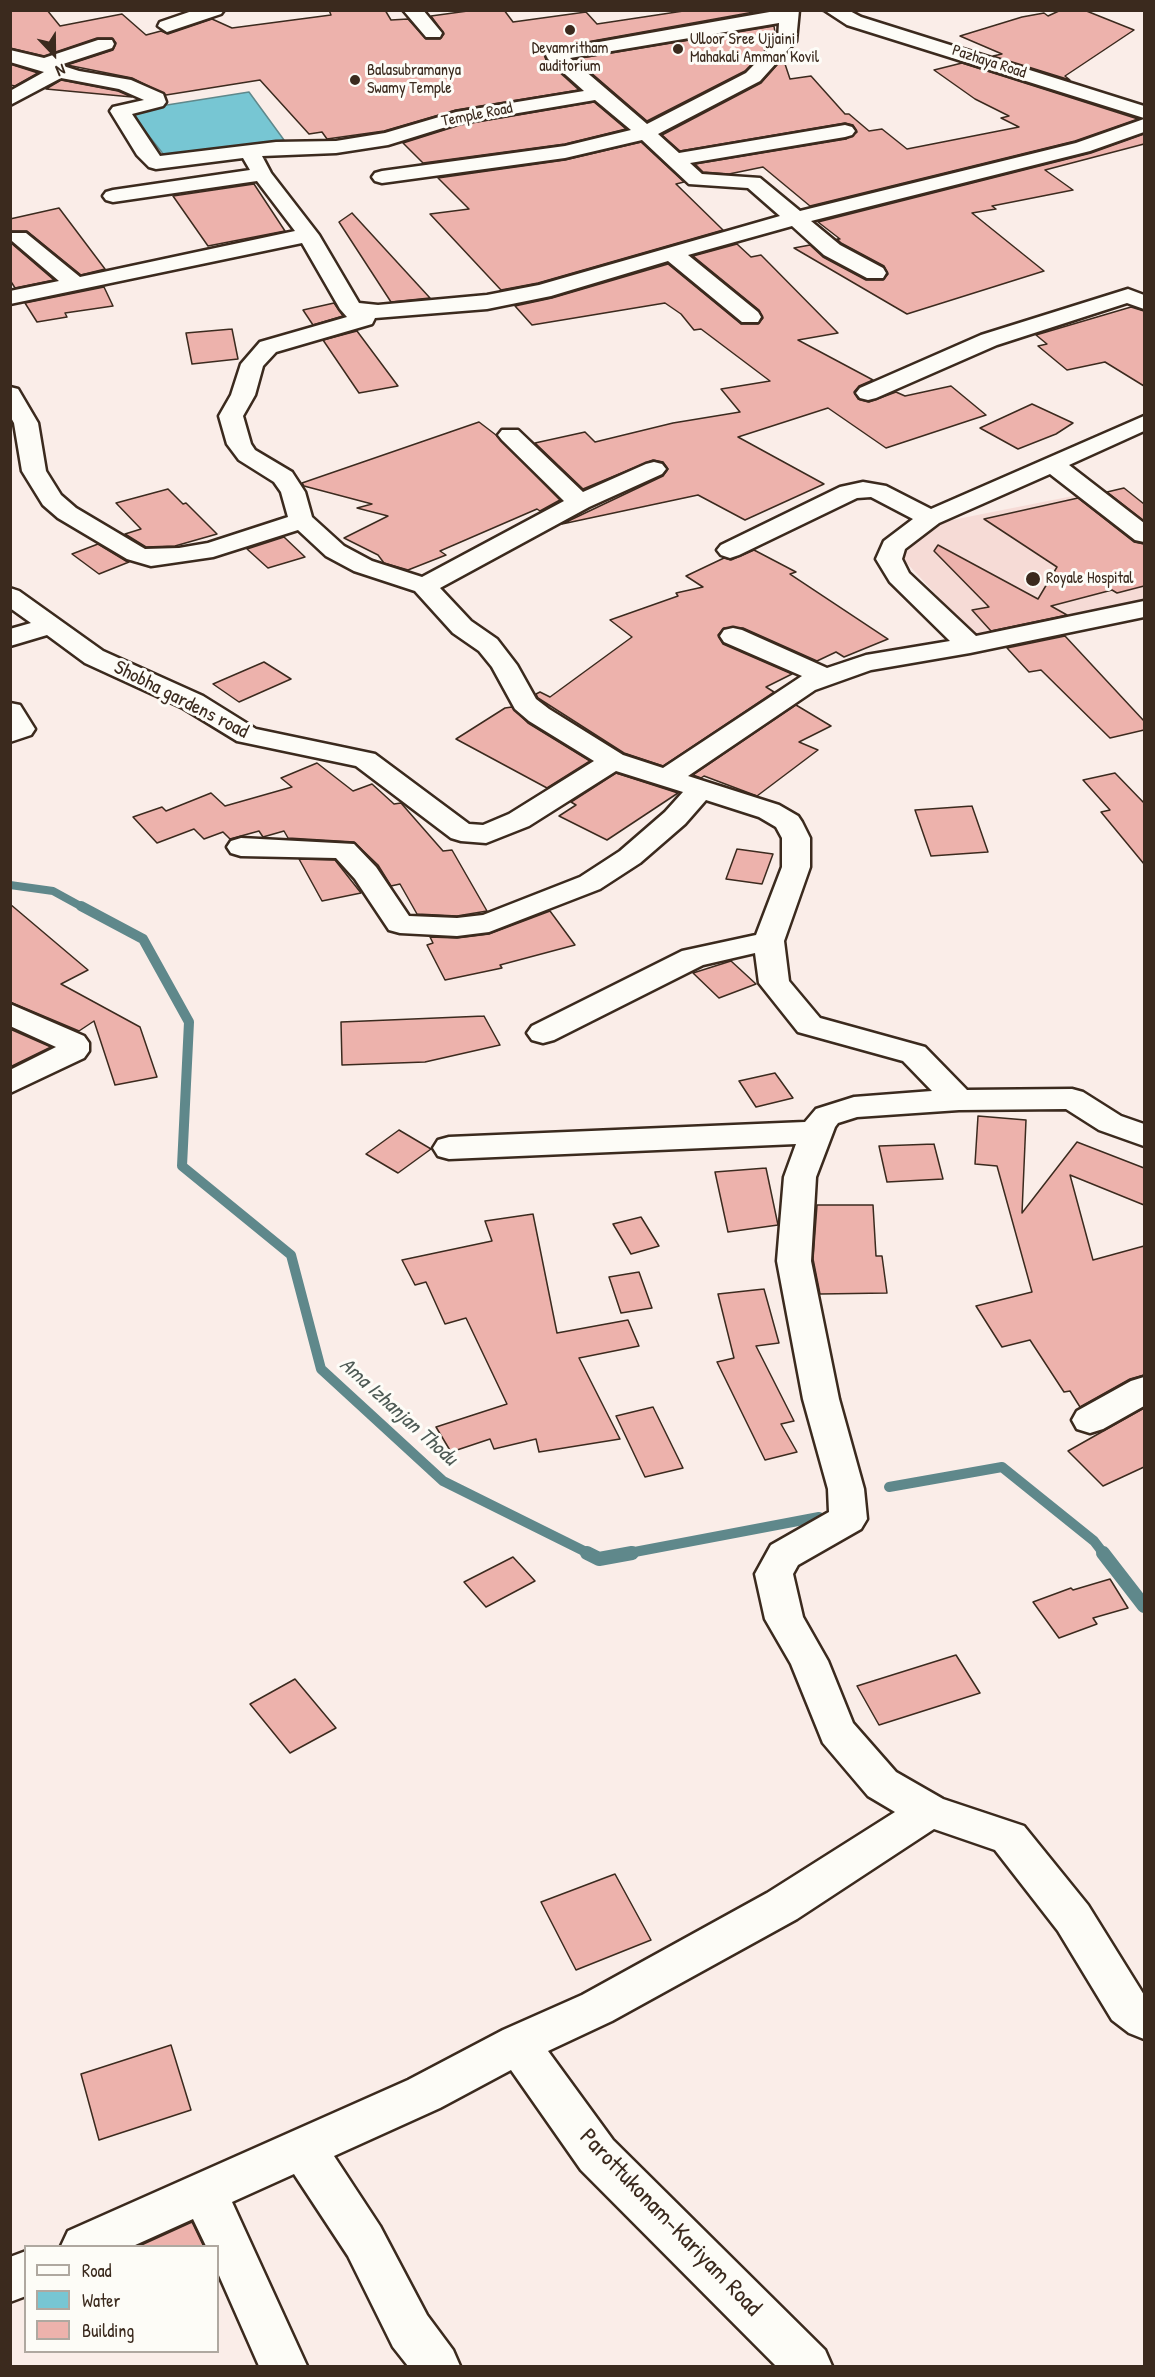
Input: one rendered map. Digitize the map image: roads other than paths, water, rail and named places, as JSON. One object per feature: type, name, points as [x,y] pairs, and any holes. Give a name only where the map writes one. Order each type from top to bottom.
[{"type":"street","points":[[167,26],[215,10]]},
{"type":"street","points":[[412,10],[434,33]]},
{"type":"street","name":"Pazhaya Road","points":[[834,10],[854,21],[1144,112]]},
{"type":"street","points":[[382,177],[565,152],[614,142],[645,132],[677,118],[753,77],[787,41],[790,14],[555,55],[645,132],[696,180],[753,182],[832,250],[874,273]]},
{"type":"street","points":[[10,99],[51,68],[105,44]]},
{"type":"street","points":[[10,56],[51,68]]},
{"type":"street","name":"Temple Road","points":[[51,68],[124,84],[156,98],[156,102],[149,105],[120,111],[147,155],[156,163],[276,148],[336,147],[388,140],[456,118],[599,94]]},
{"type":"street","points":[[351,309],[378,312],[487,302],[543,291],[794,219],[1083,147],[1144,124]]},
{"type":"street","points":[[675,160],[845,131]]},
{"type":"street","points":[[250,151],[262,174],[308,235],[351,309],[364,319],[268,347],[252,364],[243,395],[231,416],[239,444],[248,455],[283,477],[293,492],[296,510],[302,521],[345,556],[363,566],[424,586],[462,627],[488,645],[504,665],[525,703],[539,715],[614,762],[699,791],[768,811],[788,822],[796,838],[796,867],[769,941],[774,983],[809,1025],[914,1054],[959,1100]]},
{"type":"street","points":[[113,196],[262,174]]},
{"type":"street","points":[[10,298],[308,235]]},
{"type":"street","points":[[19,237],[75,284]]},
{"type":"street","points":[[674,255],[750,317]]},
{"type":"street","points":[[868,393],[989,340],[1128,296],[1144,303]]},
{"type":"street","points":[[10,393],[26,423],[34,471],[52,500],[67,513],[136,554],[151,558],[179,556],[213,549],[302,521]]},
{"type":"street","points":[[970,645],[899,577],[889,559],[893,546],[930,518],[1144,423]]},
{"type":"street","points":[[510,435],[580,502]]},
{"type":"street","points":[[1052,464],[1144,535]]},
{"type":"street","points":[[424,586],[580,502],[654,469]]},
{"type":"street","points":[[730,550],[849,492],[863,489],[877,491],[930,518]]},
{"type":"street","name":"Shobha gardens road","points":[[11,596],[94,657],[193,702],[247,735],[365,760],[461,832],[486,834],[519,820],[614,762]]},
{"type":"street","points":[[666,778],[806,684],[866,663],[970,645],[1144,609]]},
{"type":"street","points":[[10,638],[51,625]]},
{"type":"street","points":[[734,636],[826,677]]},
{"type":"street","points":[[10,711],[21,729],[10,734]]},
{"type":"street","points":[[241,847],[344,850],[366,873],[400,924],[457,927],[489,923],[590,883],[630,857],[675,818],[699,791]]},
{"type":"street","points":[[543,1033],[693,958],[769,941]]},
{"type":"street","points":[[10,1014],[73,1043],[73,1051],[10,1083]]},
{"type":"street","points":[[1144,1136],[1110,1124],[1072,1099],[959,1100],[854,1107],[827,1116],[800,1177],[794,1262],[821,1399],[846,1489],[848,1519],[784,1555],[774,1574],[784,1619],[809,1661],[837,1732],[882,1784],[929,1811],[1009,1838],[1073,1918],[1127,2007],[1144,2020]]},
{"type":"street","points":[[449,1148],[818,1132]]},
{"type":"street","points":[[1090,1420],[1144,1390]]},
{"type":"street","points":[[88,2245],[424,2094],[518,2044],[597,2008],[708,1949],[782,1906],[929,1811]]},
{"type":"street","name":"Parottukonam-Kariyam Road","points":[[518,2044],[597,2155],[808,2367]]},
{"type":"street","points":[[303,2148],[364,2241],[410,2331],[436,2367]]},
{"type":"street","points":[[204,2192],[283,2367]]},
{"type":"street","points":[[10,2280],[24,2274]]},
{"type":"water","points":[[249,92],[284,140],[168,160],[129,111]]},
{"type":"waterway","name":"Ama Izhanjan Thodu","points":[[10,885],[53,891],[84,908]]},
{"type":"waterway","name":"Ama Izhanjan Thodu","points":[[81,906],[143,939],[189,1022],[182,1166],[291,1255],[321,1369],[443,1481],[590,1554]]},
{"type":"waterway","name":"Ama Izhanjan Thodu","points":[[889,1487],[1002,1467],[1094,1541],[1104,1554]]},
{"type":"waterway","name":"Ama Izhanjan Thodu","points":[[624,1554],[819,1517]]},
{"type":"waterway","name":"Ama Izhanjan Thodu","points":[[587,1553],[599,1559],[632,1553]]},
{"type":"waterway","name":"Ama Izhanjan Thodu","points":[[1103,1553],[1144,1606]]},
{"type":"place","name":"Devamritham auditorium","points":[[570,30]]},
{"type":"place","name":"Ulloor Sree Ujjaini Mahakali Amman Kovil","points":[[678,49]]},
{"type":"place","name":"Balasubramanya Swamy Temple","points":[[355,80]]},
{"type":"place","name":"Royale Hospital","points":[[1033,579]]}]
